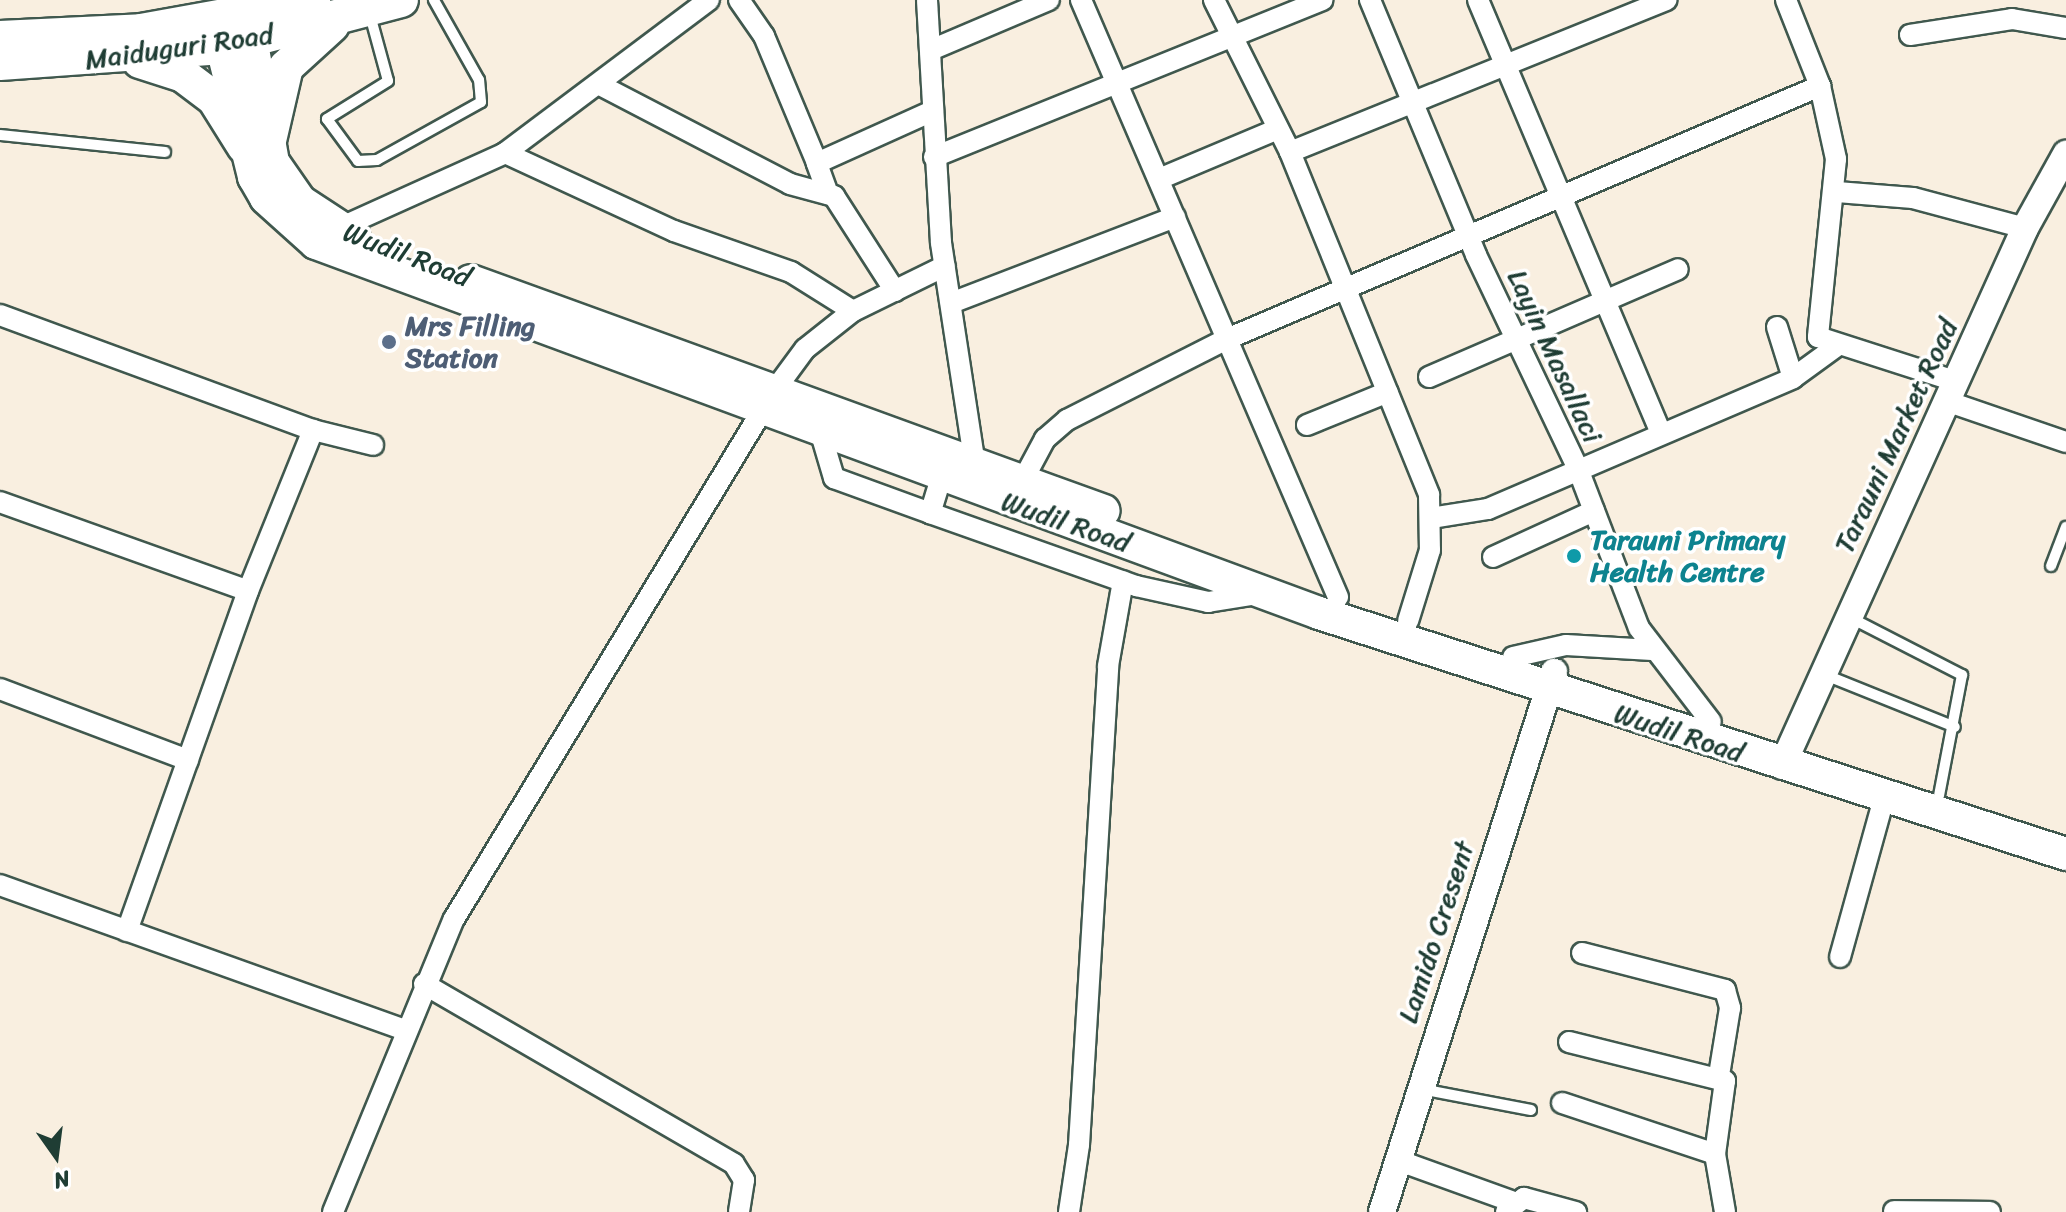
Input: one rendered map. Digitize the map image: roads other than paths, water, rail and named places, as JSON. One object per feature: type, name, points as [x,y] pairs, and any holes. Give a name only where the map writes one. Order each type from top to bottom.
[{"type":"highway","name":"Maiduguri Road","points":[[0,63],[124,57],[234,30],[401,0]]},
{"type":"highway","points":[[124,57],[183,75],[214,98],[256,146],[286,67],[340,10]]},
{"type":"highway","name":"Maiduguri Road","points":[[0,38],[234,30]]},
{"type":"main road","name":"Wudil Road","points":[[234,30],[266,198],[288,222],[316,243],[388,262],[768,402],[1023,480],[1338,597],[1513,657],[1550,681],[1711,722],[1884,798],[2066,854]]},
{"type":"main road","name":"Wudil Road","points":[[256,146],[284,182],[337,229],[388,262]]},
{"type":"main road","name":"Wudil Road","points":[[768,402],[821,434],[1264,593],[1785,757],[1939,796],[2066,835]]},
{"type":"street","points":[[337,229],[505,153],[709,0]]},
{"type":"street","points":[[739,0],[764,36],[828,194],[895,291]]},
{"type":"street","points":[[927,0],[934,157],[945,266],[975,464]]},
{"type":"street","points":[[931,50],[1049,0]]},
{"type":"street","points":[[1081,0],[1338,597]]},
{"type":"street","points":[[1214,0],[1290,152],[1418,462],[1431,518],[1430,550],[1408,621]]},
{"type":"street","points":[[934,157],[1323,0]]},
{"type":"street","name":"Layin Masallaci","points":[[1370,0],[1470,234],[1578,469],[1652,650],[1711,722]]},
{"type":"street","points":[[1478,0],[1660,430]]},
{"type":"street","points":[[1290,152],[1506,67],[1641,5],[1666,0]]},
{"type":"street","points":[[1786,0],[1820,86],[1837,192],[1815,327],[1837,346],[1953,392],[2066,442]]},
{"type":"street","points":[[1910,35],[2012,19],[2066,28]]},
{"type":"street","points":[[598,84],[790,184],[828,194]]},
{"type":"street","points":[[1023,480],[1045,439],[1067,420],[1227,339],[1820,86]]},
{"type":"street","points":[[817,163],[932,111]]},
{"type":"street","points":[[1159,179],[1278,129]]},
{"type":"street","points":[[505,153],[674,231],[791,272],[853,311]]},
{"type":"street","name":"Tarauni Market Road","points":[[1785,757],[2025,228],[2066,154]]},
{"type":"street","points":[[1837,192],[1913,198],[2025,228]]},
{"type":"street","points":[[951,303],[1175,217]]},
{"type":"street","points":[[333,1212],[403,1029],[454,919],[768,402],[805,349],[853,311],[945,266]]},
{"type":"street","points":[[1429,377],[1515,335],[1678,269]]},
{"type":"street","points":[[0,315],[313,430],[373,445]]},
{"type":"street","points":[[1777,327],[1793,378]]},
{"type":"street","points":[[1431,518],[1475,514],[1660,430],[1793,378],[1837,346]]},
{"type":"street","points":[[1307,425],[1388,392]]},
{"type":"street","points":[[127,931],[248,591],[313,430]]},
{"type":"street","points":[[821,434],[834,478],[930,513],[1123,581],[1208,602],[1264,593]]},
{"type":"street","points":[[930,513],[941,478]]},
{"type":"street","points":[[0,502],[248,591]]},
{"type":"street","points":[[1493,557],[1594,511]]},
{"type":"street","points":[[1073,563],[1085,528]]},
{"type":"street","points":[[1069,1212],[1079,1145],[1108,666],[1123,581]]},
{"type":"street","points":[[1513,657],[1566,645],[1652,650]]},
{"type":"street","name":"Lamido Cresent","points":[[1382,1212],[1550,681]]},
{"type":"street","points":[[0,689],[188,760]]},
{"type":"street","points":[[1840,957],[1884,798]]},
{"type":"street","points":[[0,885],[403,1029]]},
{"type":"street","points":[[1582,953],[1725,990],[1730,1008],[1719,1075],[1729,1090],[1715,1154],[1725,1212]]},
{"type":"street","points":[[424,984],[734,1164],[744,1180],[739,1212]]},
{"type":"street","points":[[1569,1042],[1719,1075]]},
{"type":"street","points":[[1562,1103],[1715,1154]]},
{"type":"street","points":[[1397,1160],[1508,1206],[1576,1212]]},
{"type":"street","points":[[1894,1211],[1990,1212]]},
{"type":"lane","points":[[340,10],[388,81],[327,119],[358,161],[377,160],[481,102],[479,80],[434,0]]},
{"type":"lane","points":[[0,135],[165,152]]},
{"type":"lane","points":[[2051,566],[2066,527]]},
{"type":"lane","points":[[1849,616],[1958,669],[1964,684],[1939,796]]},
{"type":"lane","points":[[1822,674],[1955,727]]},
{"type":"lane","points":[[1419,1088],[1531,1110]]},
{"type":"place","name":"Mrs Filling Station","points":[[389,342]]},
{"type":"place","name":"Tarauni Primary Health Centre","points":[[1574,556]]}]
